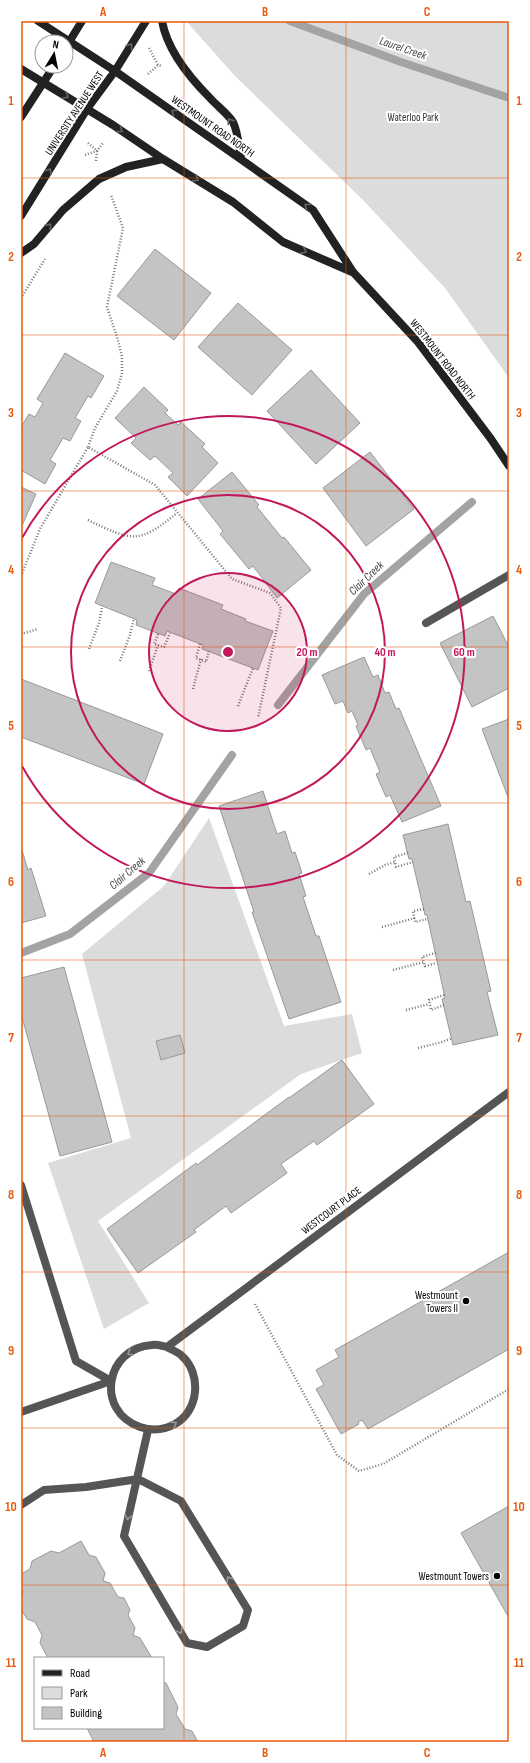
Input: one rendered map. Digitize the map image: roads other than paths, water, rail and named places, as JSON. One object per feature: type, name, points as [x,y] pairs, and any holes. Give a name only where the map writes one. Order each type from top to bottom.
[{"type":"main road","name":"WESTMOUNT ROAD NORTH","points":[[38,21],[55,34]]},
{"type":"main road","points":[[74,34],[82,21]]},
{"type":"main road","name":"UNIVERSITY AVENUE WEST","points":[[21,216],[87,109],[114,71],[146,21]]},
{"type":"main road","points":[[162,21],[163,28],[172,47],[182,63],[200,88],[233,122],[241,158]]},
{"type":"main road","name":"WESTMOUNT ROAD NORTH","points":[[74,48],[114,71],[241,158],[313,210],[353,272],[418,342],[491,439],[509,466]]},
{"type":"main road","name":"WESTMOUNT ROAD NORTH","points":[[21,69],[44,82],[163,159],[233,202],[283,242],[353,272]]},
{"type":"main road","points":[[21,117],[49,74]]},
{"type":"main road","points":[[21,252],[34,244],[63,210],[99,179],[126,167],[163,159]]},
{"type":"street","points":[[426,623],[509,575]]},
{"type":"street","name":"WESTCOURT PLACE","points":[[167,1347],[509,1092]]},
{"type":"street","points":[[21,1185],[76,1361],[111,1381]]},
{"type":"street","points":[[152,1344],[167,1347],[182,1356],[191,1367],[196,1384],[195,1399],[187,1414],[176,1424],[163,1429],[148,1430],[129,1423],[119,1413],[112,1400],[111,1381],[114,1369],[123,1357],[135,1349],[152,1344]]},
{"type":"street","points":[[21,1412],[111,1381]]},
{"type":"street","points":[[21,1505],[44,1490],[138,1479],[181,1500],[248,1610],[243,1626],[207,1647],[187,1643],[124,1536],[138,1479],[148,1430]]},
{"type":"waterway","name":"Laurel Creek","points":[[290,21],[401,62],[509,98]]},
{"type":"waterway","name":"Clair Creek","points":[[278,705],[364,594],[472,502]]},
{"type":"waterway","name":"Clair Creek","points":[[21,953],[70,934],[149,873],[232,755]]},
{"type":"place","name":"Westmount Towers II","points":[[466,1301]]},
{"type":"place","name":"Westmount Towers","points":[[497,1576]]},
{"type":"park label","name":"Waterloo Park","points":[[413,117]]}]
